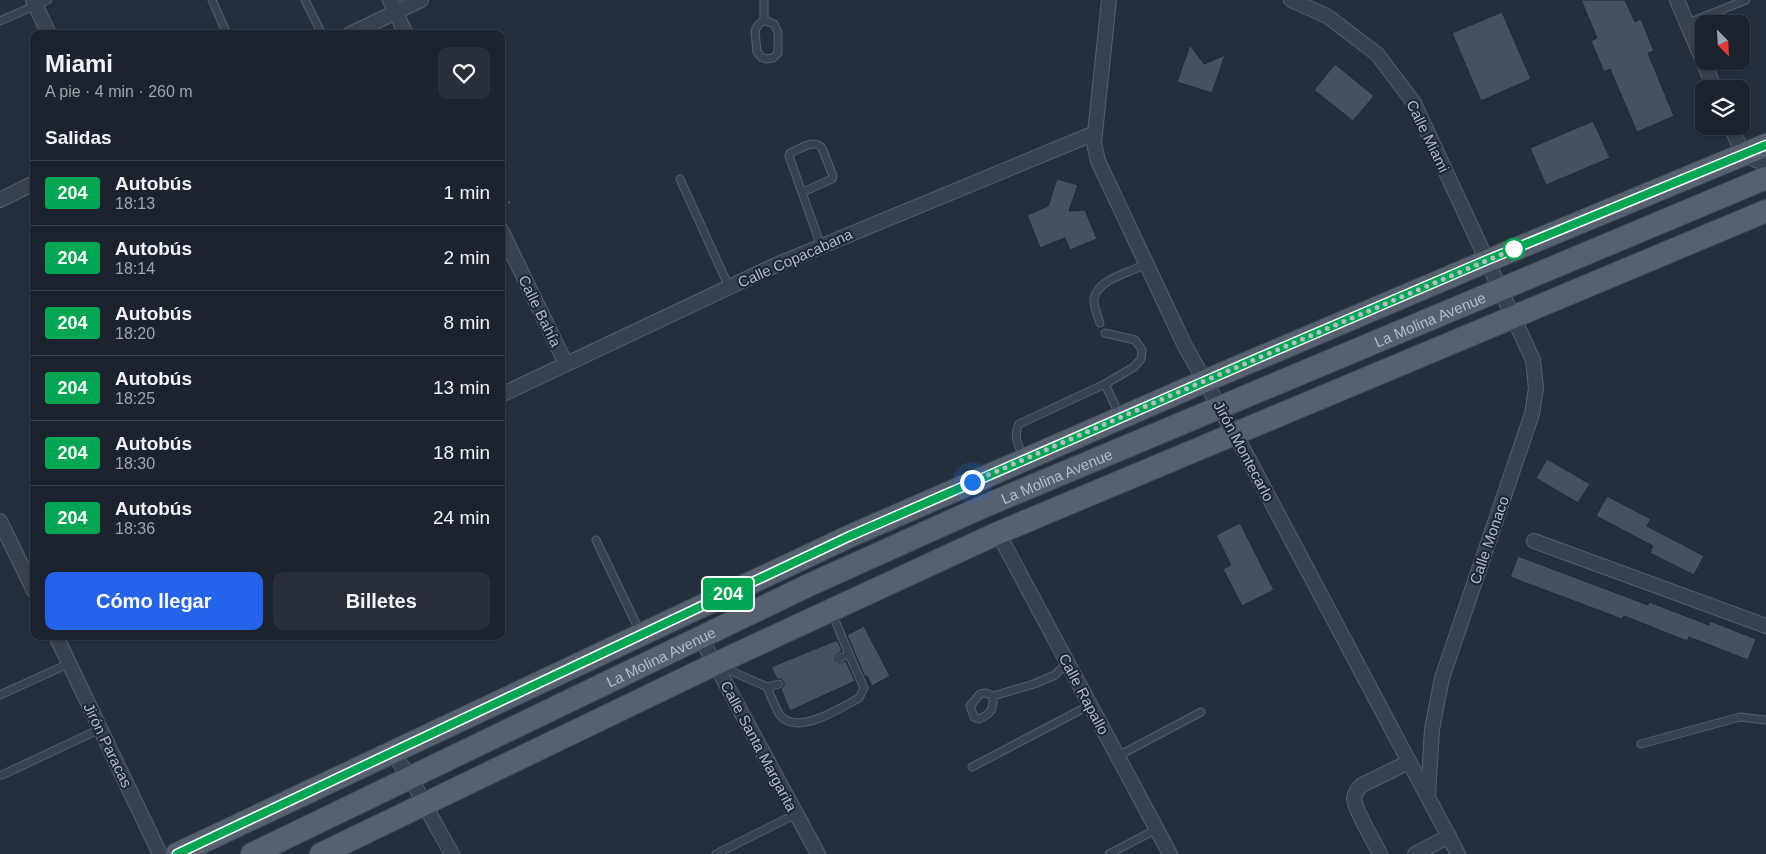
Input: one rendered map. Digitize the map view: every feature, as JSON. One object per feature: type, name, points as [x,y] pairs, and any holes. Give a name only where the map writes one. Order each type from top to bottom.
[{"type":"main road","name":"La Molina Avenue","points":[[177,854],[850,536],[1487,260],[1766,145]]},
{"type":"main road","name":"La Molina Avenue","points":[[252,854],[809,585],[962,516],[1766,178]]},
{"type":"main road","name":"La Molina Avenue","points":[[321,854],[715,664],[998,533],[1766,211]]},
{"type":"main road","points":[[283,854],[297,833]]},
{"type":"street","points":[[356,30],[393,5],[421,0]]},
{"type":"street","name":"Jirón Montecarlo","points":[[1109,0],[1094,143],[1098,161],[1184,346],[1220,406],[1458,854]]},
{"type":"street","name":"Calle Miami","points":[[1291,0],[1327,16],[1377,54],[1414,103],[1501,289]]},
{"type":"street","points":[[1678,0],[1711,80]]},
{"type":"street","points":[[39,2],[48,30]]},
{"type":"street","points":[[393,5],[404,30]]},
{"type":"street","name":"Calle Copacabana","points":[[505,393],[821,246],[1095,133]]},
{"type":"street","points":[[1735,135],[1743,155],[1766,164]]},
{"type":"street","points":[[0,200],[30,185]]},
{"type":"street","name":"Calle Bahía","points":[[505,238],[566,364]]},
{"type":"street","name":"Calle Monaco","points":[[1428,796],[1432,729],[1442,678],[1535,401],[1536,374],[1533,360],[1501,289]]},
{"type":"street","points":[[0,521],[30,583]]},
{"type":"street","name":"Calle Rapallo","points":[[998,533],[1170,854]]},
{"type":"street","points":[[1534,541],[1766,626]]},
{"type":"street","name":"Calle Santa Margarita","points":[[701,638],[818,854]]},
{"type":"street","name":"Jirón Paracas","points":[[58,640],[160,854]]},
{"type":"street","points":[[392,752],[411,778],[452,854]]},
{"type":"street","points":[[1380,854],[1357,808],[1354,800],[1356,791],[1362,785],[1409,762]]},
{"type":"street","points":[[1414,854],[1449,836]]},
{"type":"lane","points":[[212,0],[225,30]]},
{"type":"lane","points":[[305,0],[320,30]]},
{"type":"lane","points":[[764,0],[764,20]]},
{"type":"lane","points":[[1688,24],[1746,0]]},
{"type":"lane","points":[[0,21],[39,2]]},
{"type":"lane","points":[[764,20],[774,24],[778,32],[778,52],[773,58],[766,60],[757,52],[755,31],[764,20]]},
{"type":"lane","points":[[802,192],[832,179],[833,176],[819,144],[814,143],[790,152],[789,156],[821,246]]},
{"type":"lane","points":[[680,179],[730,287]]},
{"type":"lane","points":[[1100,323],[1094,301],[1099,287],[1107,281],[1135,271],[1146,264]]},
{"type":"lane","points":[[1025,460],[1018,444],[1015,430],[1019,424],[1105,384],[1134,366],[1141,359],[1142,350],[1135,340],[1105,333]]},
{"type":"lane","points":[[1105,384],[1121,418]]},
{"type":"lane","points":[[596,540],[642,634]]},
{"type":"lane","points":[[767,687],[781,716],[791,722],[804,724],[859,698],[864,688],[831,610]]},
{"type":"lane","points":[[840,658],[850,654]]},
{"type":"lane","points":[[993,696],[1034,684],[1055,675],[1068,662]]},
{"type":"lane","points":[[0,696],[68,664]]},
{"type":"lane","points":[[715,664],[767,687],[779,684]]},
{"type":"lane","points":[[972,767],[1090,705]]},
{"type":"lane","points":[[1118,756],[1201,712]]},
{"type":"lane","points":[[1641,744],[1740,717],[1766,720]]},
{"type":"lane","points":[[2,775],[100,729]]},
{"type":"lane","points":[[716,854],[796,814]]},
{"type":"lane","points":[[1109,854],[1157,829]]},
{"type":"path","points":[[505,204],[510,202]]},
{"type":"building","points":[[1581,0],[1625,0],[1635,22],[1641,19],[1654,51],[1648,53],[1674,116],[1637,132],[1610,69],[1604,72],[1591,41],[1597,38]]},
{"type":"building","points":[[1502,12],[1531,79],[1481,101],[1452,33]]},
{"type":"building","points":[[1190,45],[1204,64],[1225,55],[1212,93],[1177,82]]},
{"type":"building","points":[[1335,64],[1374,96],[1353,121],[1314,90]]},
{"type":"building","points":[[1593,121],[1610,158],[1546,185],[1530,148]]},
{"type":"building","points":[[1057,179],[1078,185],[1069,211],[1085,210],[1097,239],[1070,250],[1065,238],[1040,248],[1027,215],[1048,206]]},
{"type":"building","points":[[1547,459],[1590,484],[1578,503],[1536,478]]},
{"type":"building","points":[[1607,496],[1651,519],[1647,526],[1704,556],[1694,575],[1650,553],[1653,546],[1596,516]]},
{"type":"building","points":[[1240,523],[1274,590],[1242,606],[1223,569],[1231,565],[1216,535]]},
{"type":"building","points":[[1518,556],[1648,605],[1649,602],[1709,625],[1710,621],[1756,639],[1748,660],[1689,637],[1687,641],[1624,616],[1622,619],[1510,577]]},
{"type":"building","points":[[864,626],[890,676],[872,686],[867,676],[865,677],[847,635]]},
{"type":"building","points":[[837,640],[842,651],[836,655],[835,660],[839,663],[846,661],[855,681],[790,711],[781,689],[784,686],[784,682],[781,679],[777,679],[771,667]]},
{"type":"bus line","name":"204","points":[[177,854],[850,536],[1487,260],[1766,145]]},
{"type":"route","points":[[972,482],[1514,249]]}]
